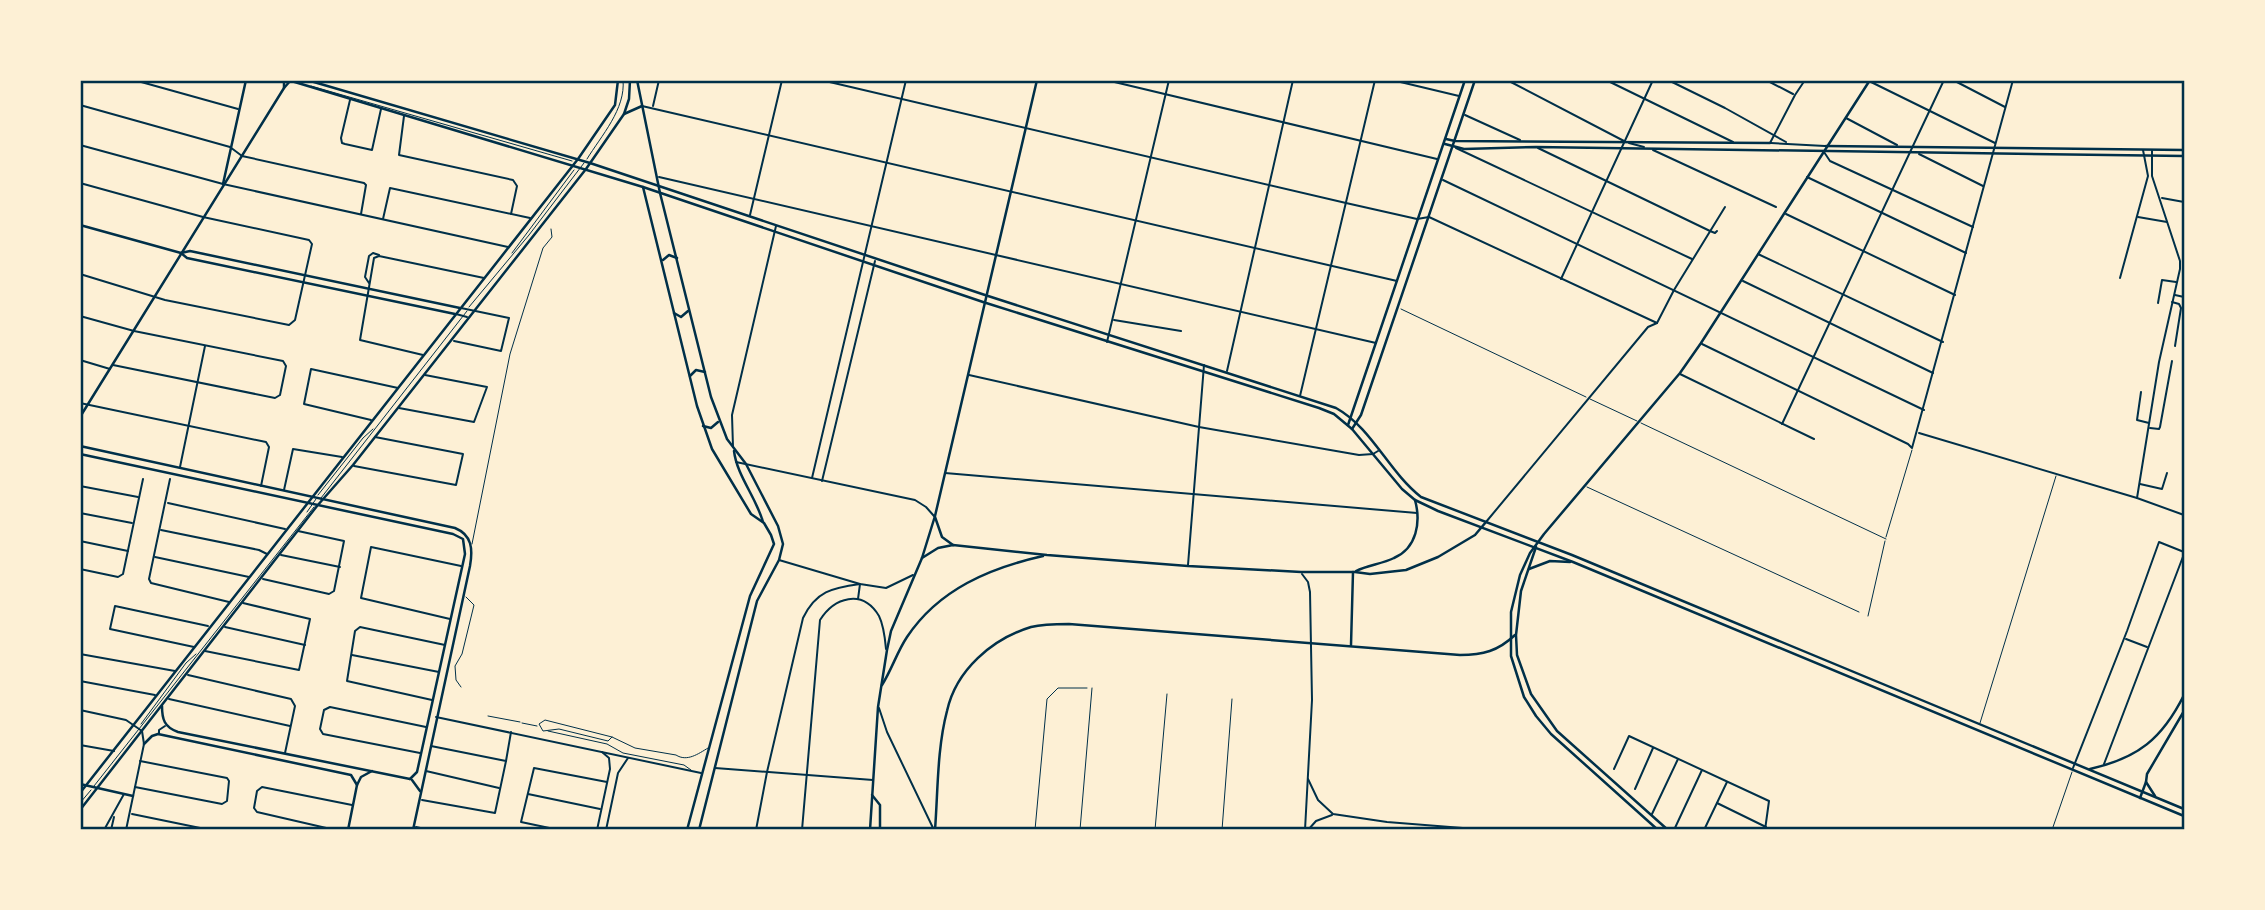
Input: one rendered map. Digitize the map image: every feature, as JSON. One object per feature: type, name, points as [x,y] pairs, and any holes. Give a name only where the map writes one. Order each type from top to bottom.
[{"type":"main road","points":[[223,184],[246,80]]},
{"type":"main road","points":[[307,80],[577,164],[983,302],[1319,408],[1334,414],[1348,425],[1402,489],[1415,500],[1438,511],[1573,562],[2185,816]]},
{"type":"main road","points":[[80,793],[306,504],[318,498],[353,465],[586,169],[624,114],[629,99],[630,80]]},
{"type":"main road","points":[[637,80],[660,193],[719,420],[733,447],[746,464],[782,536],[779,559],[757,601],[699,830]]},
{"type":"main road","points":[[870,830],[878,707],[891,631],[922,558],[935,516],[1037,80]]},
{"type":"main road","points":[[1348,425],[1465,80]]},
{"type":"main road","points":[[1352,429],[1357,422],[1475,80]]},
{"type":"main road","points":[[80,417],[223,184],[290,81],[577,164],[585,161],[985,295],[1336,408],[1357,422],[1407,486],[1421,496],[1539,541],[2185,809]]},
{"type":"main road","points":[[80,810],[298,531],[343,457],[530,218],[577,164],[615,104],[620,81]]},
{"type":"main road","points":[[1668,830],[1563,736],[1531,694],[1517,655],[1516,635],[1521,591],[1539,541],[1680,373],[1870,81]]},
{"type":"main road","points":[[624,114],[642,106]]},
{"type":"main road","points":[[1446,139],[1770,143]]},
{"type":"main road","points":[[1445,144],[1464,149],[1536,147],[2185,156]]},
{"type":"main road","points":[[1826,146],[2185,150]]},
{"type":"main road","points":[[642,187],[690,376],[712,450],[751,514],[764,523]]},
{"type":"main road","points":[[80,225],[181,253],[187,258],[455,314]]},
{"type":"main road","points":[[181,253],[190,251],[460,308]]},
{"type":"main road","points":[[662,262],[665,256],[677,258]]},
{"type":"main road","points":[[674,313],[681,317],[687,314],[689,309]]},
{"type":"main road","points":[[690,376],[696,370],[705,372]]},
{"type":"main road","points":[[704,426],[711,428],[719,420]]},
{"type":"main road","points":[[80,446],[455,528],[466,534],[472,555],[413,828]]},
{"type":"main road","points":[[687,830],[750,596],[773,549],[772,535],[735,462],[733,447]]},
{"type":"main road","points":[[80,454],[453,534],[463,539],[465,554],[433,700],[417,772],[410,779]]},
{"type":"main road","points":[[1381,464],[1386,460]]},
{"type":"main road","points":[[1354,572],[1395,558],[1404,552],[1416,533],[1418,513],[1415,500]]},
{"type":"main road","points":[[935,516],[942,537],[953,545]]},
{"type":"main road","points":[[922,558],[938,548],[953,545],[1188,566],[1365,574],[1397,572],[1420,565],[1456,547],[1486,522]]},
{"type":"main road","points":[[1536,547],[1530,553],[1515,589],[1511,612],[1509,641],[1524,697],[1536,716],[1567,749],[1658,830]]},
{"type":"main road","points":[[881,685],[893,668],[908,636],[948,594],[998,568],[1047,555]]},
{"type":"main road","points":[[1529,569],[1550,561],[1573,562]]},
{"type":"main road","points":[[1350,646],[1354,572]]},
{"type":"main road","points":[[1690,611],[1692,605]]},
{"type":"main road","points":[[934,830],[947,709],[963,676],[976,660],[1006,637],[1040,625],[1069,624],[1478,655],[1492,652],[1516,635]]},
{"type":"main road","points":[[1808,661],[1812,655]]},
{"type":"main road","points":[[2086,769],[2134,755],[2145,747],[2166,726],[2183,703],[2185,695]]},
{"type":"main road","points":[[162,706],[166,726],[178,732],[410,779],[420,791]]},
{"type":"main road","points":[[2140,798],[2147,774],[2185,711]]},
{"type":"main road","points":[[2166,726],[2174,730]]},
{"type":"main road","points":[[144,744],[152,736],[159,734],[351,775],[357,785]]},
{"type":"main road","points":[[348,830],[357,785],[361,777],[372,771]]},
{"type":"main road","points":[[2093,779],[2095,773]]},
{"type":"main road","points":[[2146,782],[2156,798]]},
{"type":"main road","points":[[80,784],[133,796]]},
{"type":"main road","points":[[872,795],[880,806],[880,830]]},
{"type":"street","points":[[134,80],[239,109]]},
{"type":"street","points":[[653,107],[659,80]]},
{"type":"street","points":[[749,216],[782,80]]},
{"type":"street","points":[[821,80],[1346,203],[1418,219],[1429,217],[1657,323]]},
{"type":"street","points":[[812,478],[906,80]]},
{"type":"street","points":[[1106,80],[1438,159]]},
{"type":"street","points":[[1107,342],[1169,80]]},
{"type":"street","points":[[1227,372],[1293,80]]},
{"type":"street","points":[[1300,396],[1375,80]]},
{"type":"street","points":[[1392,80],[1460,96]]},
{"type":"street","points":[[1507,80],[1625,142],[1652,149],[1776,207]]},
{"type":"street","points":[[1606,80],[1737,144]]},
{"type":"street","points":[[1561,279],[1653,80]]},
{"type":"street","points":[[1668,80],[1786,142],[1801,146],[1826,146]]},
{"type":"street","points":[[1766,80],[1795,94]]},
{"type":"street","points":[[1774,150],[1770,143],[1773,134],[1805,80]]},
{"type":"street","points":[[1782,424],[1944,80]]},
{"type":"street","points":[[1953,80],[2006,108]]},
{"type":"street","points":[[1701,343],[1912,448],[2013,80]]},
{"type":"street","points":[[1870,81],[1996,144]]},
{"type":"street","points":[[351,99],[341,138],[345,144],[372,150],[381,108]]},
{"type":"street","points":[[80,105],[230,147],[242,156],[365,183],[360,215]]},
{"type":"street","points":[[642,106],[1398,282]]},
{"type":"street","points":[[1464,114],[1710,231],[1717,231]]},
{"type":"street","points":[[404,115],[398,149],[401,157],[513,180],[517,186],[511,214]]},
{"type":"street","points":[[1845,118],[1901,148]]},
{"type":"street","points":[[1770,143],[1786,142]]},
{"type":"street","points":[[80,145],[223,184],[508,247]]},
{"type":"street","points":[[1453,147],[1693,260]]},
{"type":"street","points":[[2120,278],[2148,176],[2143,149]]},
{"type":"street","points":[[2137,498],[2180,261],[2152,176],[2152,149]]},
{"type":"street","points":[[1823,152],[1830,161],[1973,228]]},
{"type":"street","points":[[1919,154],[1984,187]]},
{"type":"street","points":[[657,177],[1377,344]]},
{"type":"street","points":[[1807,177],[1967,254]]},
{"type":"street","points":[[1442,180],[1924,410]]},
{"type":"street","points":[[80,183],[203,217],[312,241],[295,320],[289,325],[165,300],[156,295],[80,274]]},
{"type":"street","points":[[383,220],[390,188],[530,218]]},
{"type":"street","points":[[2159,197],[2185,202]]},
{"type":"street","points":[[1486,522],[1648,327],[1657,323],[1725,207]]},
{"type":"street","points":[[1784,213],[1955,295]]},
{"type":"street","points":[[2137,216],[2168,223]]},
{"type":"street","points":[[733,447],[733,415],[777,225]]},
{"type":"street","points":[[370,284],[365,277],[369,257],[373,253],[484,278]]},
{"type":"street","points":[[1757,253],[1943,342]]},
{"type":"street","points":[[379,256],[374,258],[360,340],[424,355]]},
{"type":"street","points":[[822,481],[876,258]]},
{"type":"street","points":[[1741,280],[1934,374]]},
{"type":"street","points":[[2158,303],[2162,280],[2177,282]]},
{"type":"street","points":[[2173,295],[2185,297]]},
{"type":"street","points":[[2171,302],[2180,306],[2175,346]]},
{"type":"street","points":[[453,340],[501,351],[509,318],[460,308]]},
{"type":"street","points":[[455,314],[471,317]]},
{"type":"street","points":[[80,316],[134,331],[283,361],[286,366],[278,398],[80,360]]},
{"type":"street","points":[[1113,320],[1181,331]]},
{"type":"street","points":[[180,468],[205,346]]},
{"type":"street","points":[[2149,428],[2160,427],[2172,361]]},
{"type":"street","points":[[1188,566],[1204,365]]},
{"type":"street","points":[[372,420],[304,404],[311,369],[398,388]]},
{"type":"street","points":[[1680,373],[1814,439]]},
{"type":"street","points":[[398,408],[474,422],[487,387],[425,375]]},
{"type":"street","points":[[967,375],[1199,427],[1359,454],[1373,454],[1379,450]]},
{"type":"street","points":[[2141,391],[2137,420],[2150,423]]},
{"type":"street","points":[[80,403],[269,443],[261,486]]},
{"type":"street","points":[[1918,432],[2185,515]]},
{"type":"street","points":[[353,465],[456,485],[463,454],[375,437]]},
{"type":"street","points":[[284,491],[292,452],[296,449],[343,457]]},
{"type":"street","points":[[735,462],[915,500],[935,516]]},
{"type":"street","points":[[944,473],[1418,513]]},
{"type":"street","points":[[2139,484],[2162,489],[2167,473]]},
{"type":"street","points":[[80,569],[121,576],[143,479]]},
{"type":"street","points":[[170,479],[149,579],[151,583],[229,602]]},
{"type":"street","points":[[80,486],[139,497]]},
{"type":"street","points":[[166,503],[286,529]]},
{"type":"street","points":[[80,513],[134,523]]},
{"type":"street","points":[[160,530],[259,550],[267,554]]},
{"type":"street","points":[[261,579],[332,594],[344,543],[342,540],[298,531]]},
{"type":"street","points":[[80,541],[128,551]]},
{"type":"street","points":[[2072,770],[2159,542],[2185,552],[2104,765]]},
{"type":"street","points":[[450,618],[361,598],[372,547],[462,567]]},
{"type":"street","points":[[280,555],[340,568]]},
{"type":"street","points":[[154,557],[249,578]]},
{"type":"street","points":[[779,559],[860,584],[886,588],[914,574]]},
{"type":"street","points":[[1301,572],[1308,582],[1310,592],[1312,700],[1306,830]]},
{"type":"street","points":[[857,600],[860,584]]},
{"type":"street","points":[[756,830],[803,618],[820,595],[836,587],[860,584]]},
{"type":"street","points":[[802,830],[820,620],[827,609],[839,600],[857,600],[877,612],[887,650]]},
{"type":"street","points":[[205,651],[297,671],[300,668],[310,619],[242,603]]},
{"type":"street","points":[[195,648],[110,629],[115,606],[211,627]]},
{"type":"street","points":[[223,627],[306,645]]},
{"type":"street","points":[[433,700],[350,683],[346,678],[355,631],[360,627],[445,645]]},
{"type":"street","points":[[2124,639],[2148,647]]},
{"type":"street","points":[[80,654],[176,671]]},
{"type":"street","points":[[351,655],[439,671]]},
{"type":"street","points":[[186,674],[291,699],[295,706],[285,754]]},
{"type":"street","points":[[80,681],[157,696]]},
{"type":"street","points":[[168,698],[291,726]]},
{"type":"street","points":[[421,753],[323,734],[320,729],[324,710],[330,707],[427,727]]},
{"type":"street","points":[[878,707],[887,732],[934,830]]},
{"type":"street","points":[[80,710],[126,720],[140,730],[144,744],[126,830]]},
{"type":"street","points":[[436,717],[702,774]]},
{"type":"street","points":[[159,734],[162,726],[166,726]]},
{"type":"street","points":[[419,800],[495,813],[511,732]]},
{"type":"street","points":[[1614,769],[1629,736],[1769,801],[1766,828],[1717,803]]},
{"type":"street","points":[[80,745],[114,751]]},
{"type":"street","points":[[430,746],[506,761]]},
{"type":"street","points":[[1635,789],[1654,747]]},
{"type":"street","points":[[597,830],[610,764],[609,758],[601,752]]},
{"type":"street","points":[[606,830],[618,774],[629,758]]},
{"type":"street","points":[[1652,815],[1679,758]]},
{"type":"street","points":[[135,787],[222,804],[227,801],[227,778],[140,761]]},
{"type":"street","points":[[559,830],[521,822],[532,770],[537,767],[607,782]]},
{"type":"street","points":[[715,768],[874,780]]},
{"type":"street","points":[[1674,830],[1703,769]]},
{"type":"street","points":[[425,771],[501,788]]},
{"type":"street","points":[[1308,778],[1318,800],[1333,814]]},
{"type":"street","points":[[1710,830],[1704,828],[1728,781]]},
{"type":"street","points":[[335,830],[257,812],[254,808],[257,791],[262,787],[353,805]]},
{"type":"street","points":[[104,830],[124,794]]},
{"type":"street","points":[[528,794],[601,809]]},
{"type":"street","points":[[111,830],[114,814]]},
{"type":"street","points":[[130,814],[209,830]]},
{"type":"street","points":[[1306,830],[1316,821],[1333,814],[1387,822],[1488,830]]},
{"type":"street","points":[[413,828],[429,830]]},
{"type":"lane","points":[[290,81],[577,164]]},
{"type":"lane","points":[[509,258],[577,164],[585,161],[620,107],[623,96],[620,81]]},
{"type":"lane","points":[[318,498],[529,235],[577,164]]},
{"type":"lane","points":[[472,544],[510,354],[543,248],[552,237],[551,229]]},
{"type":"lane","points":[[1397,307],[1885,539]]},
{"type":"lane","points":[[140,730],[146,715],[186,663],[198,652],[314,506],[363,438],[375,427]]},
{"type":"lane","points":[[1868,617],[1885,539],[1912,448]]},
{"type":"lane","points":[[1977,731],[2057,474]]},
{"type":"lane","points":[[1584,486],[1859,612]]},
{"type":"lane","points":[[461,687],[456,680],[455,666],[466,641],[474,606],[469,597],[464,596]]},
{"type":"lane","points":[[1035,830],[1047,699],[1058,688],[1087,688]]},
{"type":"lane","points":[[1080,830],[1092,688]]},
{"type":"lane","points":[[1155,830],[1167,694]]},
{"type":"lane","points":[[1222,830],[1232,699]]},
{"type":"lane","points":[[488,716],[607,744],[623,752],[684,765],[693,771]]},
{"type":"lane","points":[[539,726],[545,720],[612,737],[635,748],[681,758],[696,756],[709,747]]},
{"type":"lane","points":[[545,731],[559,729],[608,741],[612,737]]},
{"type":"lane","points":[[2052,830],[2072,770]]},
{"type":"lane","points":[[80,803],[95,788]]}]
